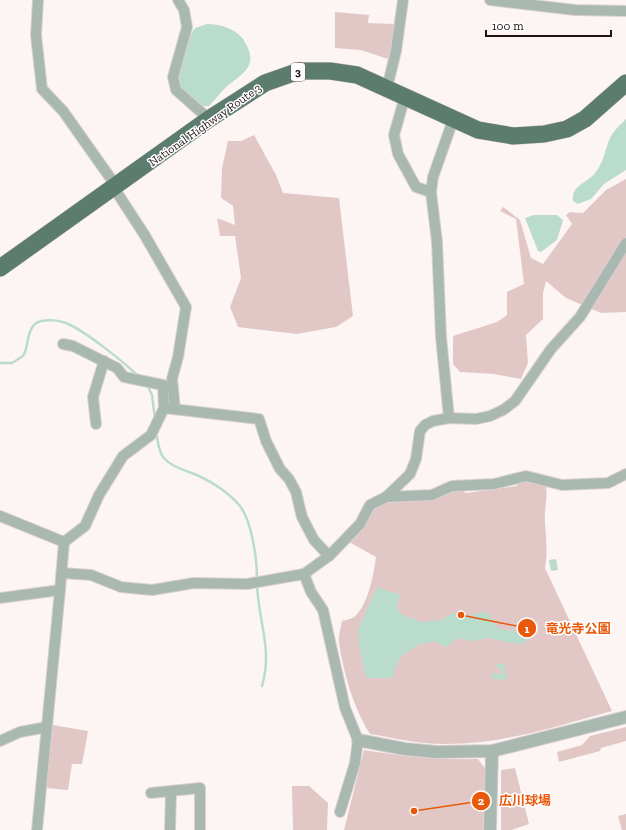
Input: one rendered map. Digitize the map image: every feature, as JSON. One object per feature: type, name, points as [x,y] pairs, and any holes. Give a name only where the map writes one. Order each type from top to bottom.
[{"type":"highway","name":"National Highway Route 3","points":[[0,268],[209,119],[265,83],[299,71],[330,71],[357,75],[405,96],[453,120],[478,130],[513,136],[544,134],[567,129],[585,119],[626,83]]},
{"type":"street","points":[[38,0],[36,35],[42,89],[63,111],[115,187],[186,307],[178,357],[172,379],[175,409]]},
{"type":"street","points":[[178,0],[184,10],[187,27],[173,77],[176,90],[209,119]]},
{"type":"street","points":[[387,88],[396,52],[403,0]]},
{"type":"street","points":[[490,0],[511,1],[575,10],[626,11]]},
{"type":"street","points":[[405,96],[394,135],[398,154],[416,187],[431,192]]},
{"type":"street","points":[[449,418],[441,337],[437,242],[431,192],[433,177],[453,120]]},
{"type":"street","points":[[62,573],[91,575],[121,587],[152,590],[194,583],[247,584],[304,574],[329,556],[360,524],[370,505],[386,497],[410,474],[416,459],[420,431],[432,421],[449,418],[476,419],[490,416],[503,410],[516,400],[550,349],[580,317],[626,243]]},
{"type":"street","points":[[37,830],[64,542],[85,526],[99,495],[123,456],[151,435],[164,408],[163,386],[124,377],[117,368],[73,346],[63,344]]},
{"type":"street","points":[[96,424],[92,397],[104,361]]},
{"type":"street","points":[[164,408],[259,419],[266,441],[280,469],[296,492],[302,517],[314,540],[329,556]]},
{"type":"street","points":[[386,497],[432,495],[452,486],[494,484],[526,476],[562,485],[608,484],[626,474]]},
{"type":"street","points":[[0,516],[64,542]]},
{"type":"street","points":[[304,574],[311,592],[323,610],[345,708],[358,740],[355,763],[340,812]]},
{"type":"street","points":[[0,598],[60,590]]},
{"type":"street","points":[[358,740],[405,749],[437,752],[492,752],[626,717]]},
{"type":"street","points":[[0,741],[20,732],[47,727]]},
{"type":"street","points":[[490,830],[492,752]]},
{"type":"street","points":[[151,793],[200,788],[200,830]]},
{"type":"street","points":[[170,830],[171,792]]},
{"type":"shaded area","points":[[335,12],[369,15],[368,23],[396,24],[393,48],[388,59],[361,50],[335,48]]},
{"type":"shaded area","points":[[207,24],[226,27],[240,35],[248,48],[250,62],[244,72],[226,87],[209,106],[202,106],[179,86],[178,80],[188,39],[195,28]]},
{"type":"shaded area","points":[[626,119],[626,170],[604,184],[591,199],[578,204],[573,201],[574,191],[591,177],[599,168],[610,137]]},
{"type":"shaded area","points":[[254,135],[276,175],[283,193],[339,198],[353,316],[336,327],[297,334],[238,327],[230,307],[241,278],[235,236],[220,236],[217,218],[235,225],[233,206],[221,198],[222,168],[228,141],[241,141]]},
{"type":"shaded area","points":[[626,179],[626,312],[601,313],[566,298],[546,281],[543,293],[543,319],[526,335],[528,363],[521,379],[494,374],[460,372],[453,364],[453,336],[497,322],[507,315],[507,292],[524,284],[516,219],[500,211],[503,207],[520,220],[531,258],[543,264],[572,224],[566,215],[570,212],[583,213],[606,190]]},
{"type":"shaded area","points":[[534,215],[557,215],[563,220],[557,240],[541,252],[538,251],[525,218]]},
{"type":"shaded area","points":[[536,481],[546,484],[547,494],[545,517],[547,551],[545,568],[612,711],[529,734],[465,743],[425,743],[370,734],[354,702],[350,690],[343,666],[339,634],[342,621],[354,617],[359,612],[367,597],[376,557],[349,542],[367,522],[372,510],[386,503],[429,500],[460,489],[466,493],[517,486],[517,482]]},
{"type":"shaded area","points":[[556,559],[558,570],[551,571],[549,560]]},
{"type":"shaded area","points":[[377,587],[400,595],[397,607],[399,612],[421,622],[442,620],[452,613],[462,618],[482,612],[489,614],[498,627],[517,631],[528,639],[524,643],[518,644],[488,638],[471,641],[459,638],[445,647],[435,641],[420,644],[400,657],[392,678],[367,678],[359,645],[358,630]]},
{"type":"shaded area","points":[[506,662],[507,666],[504,666],[505,674],[508,677],[502,680],[492,678],[492,673],[501,674],[501,668],[497,668],[496,663],[506,665]]},
{"type":"shaded area","points":[[53,725],[88,731],[82,764],[72,764],[68,790],[46,788],[44,784],[51,726]]},
{"type":"shaded area","points":[[626,727],[626,741],[601,748],[600,751],[559,762],[557,752],[582,745],[590,736]]},
{"type":"shaded area","points":[[364,750],[421,757],[478,759],[486,770],[483,830],[344,830]]},
{"type":"shaded area","points":[[515,768],[529,824],[511,830],[501,830],[501,770]]},
{"type":"shaded area","points":[[292,786],[309,786],[328,803],[327,830],[293,830]]},
{"type":"shaded area","points":[[626,814],[626,830],[622,830],[618,816]]},
{"type":"waterway","points":[[0,363],[12,363],[23,356],[30,331],[35,324],[46,320],[60,321],[76,328],[94,340],[138,376]]},
{"type":"waterway","points":[[147,385],[152,395],[155,419]]},
{"type":"waterway","points":[[156,431],[160,451],[167,461],[176,467],[211,482],[227,493],[240,506],[248,521],[251,531],[255,551],[257,579]]},
{"type":"waterway","points":[[257,584],[266,647],[265,673],[262,686]]},
{"type":"place","name":"竜光寺公園","points":[[461,615]]},
{"type":"place","name":"広川球場","points":[[414,811]]}]
